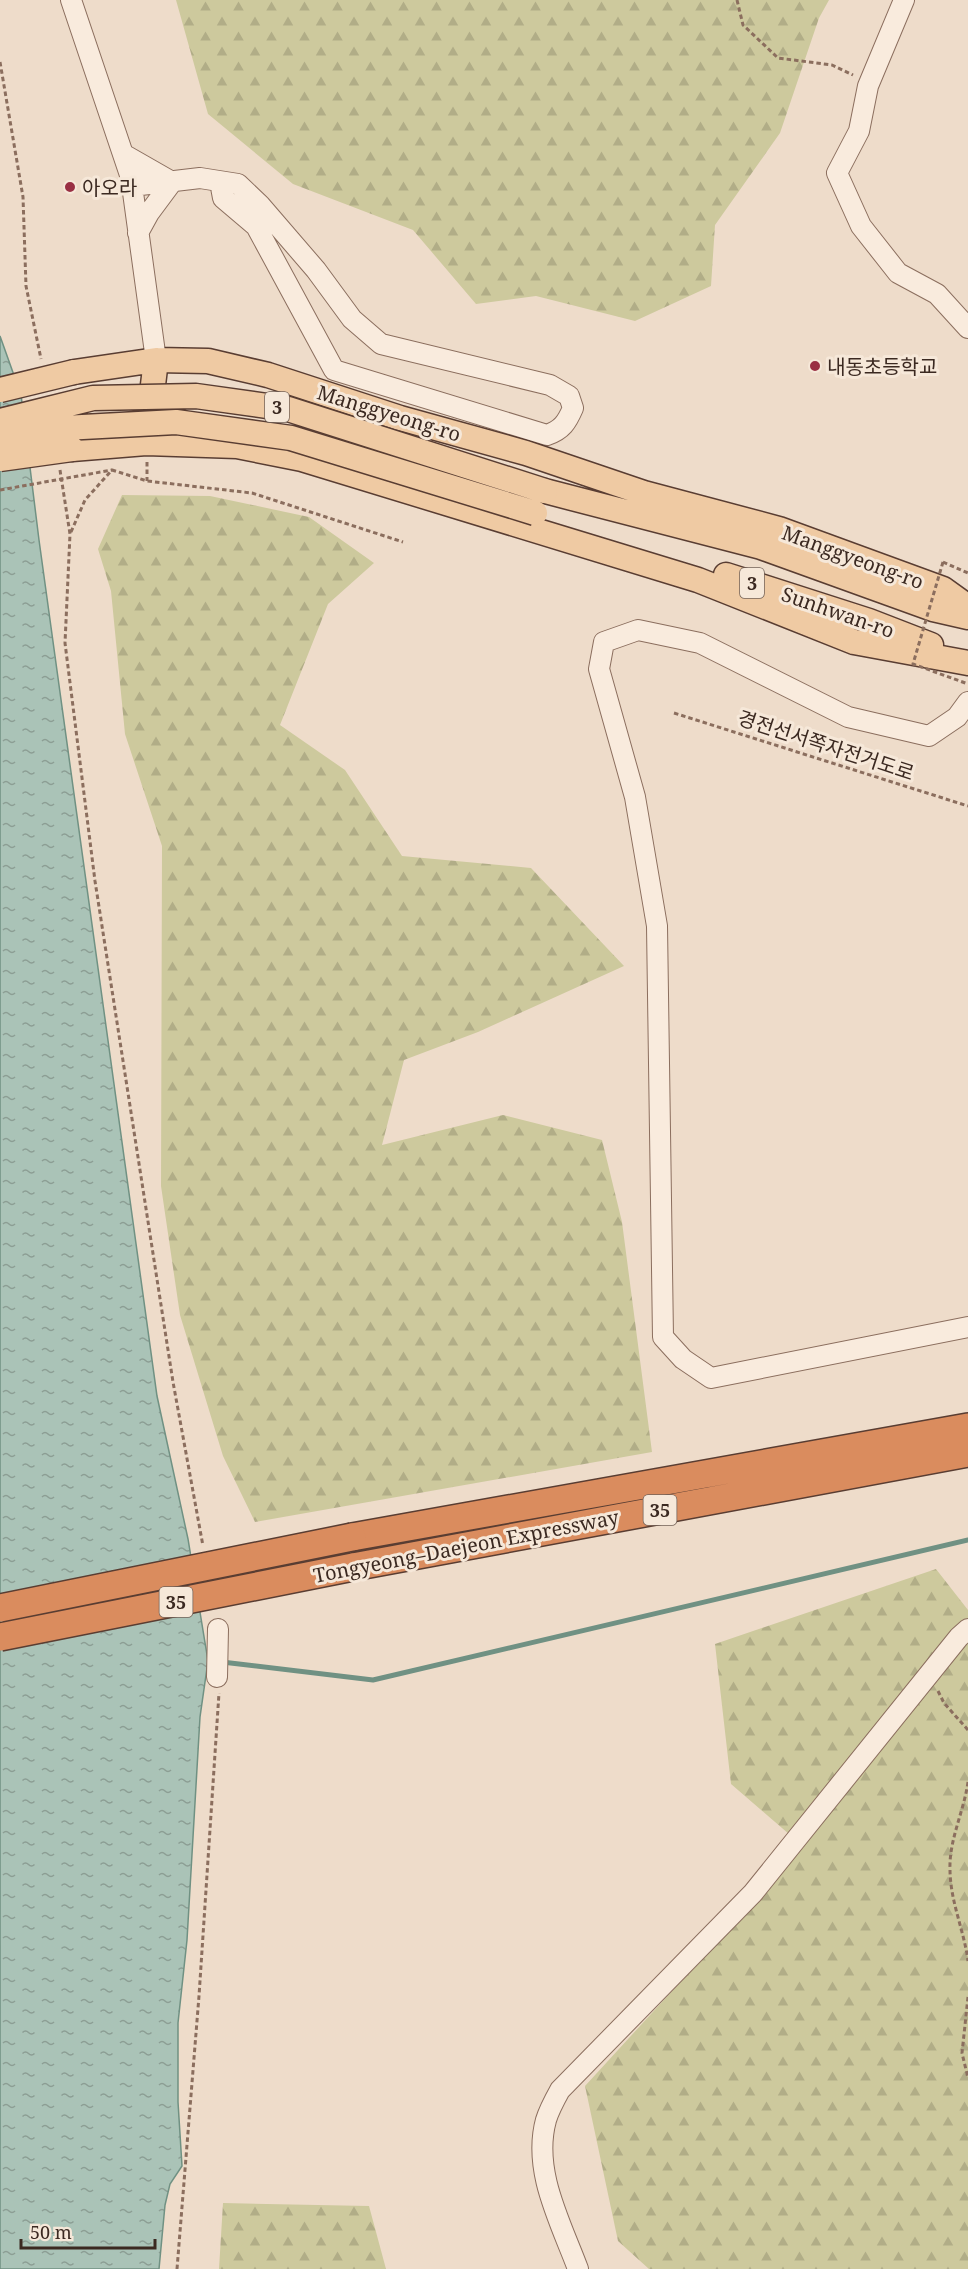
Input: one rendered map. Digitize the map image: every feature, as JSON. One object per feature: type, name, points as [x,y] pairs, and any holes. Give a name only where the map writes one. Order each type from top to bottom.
[{"type":"highway","name":"Tongyeong–Daejeon Expressway","points":[[0,1608],[352,1537],[968,1427]]},
{"type":"highway","name":"Tongyeong–Daejeon Expressway","points":[[0,1637],[353,1567],[968,1453]]},
{"type":"main road","name":"Manggyeong-ro","points":[[0,390],[74,372],[156,360],[208,361],[268,375],[400,418],[526,453],[644,493],[779,529],[943,589],[968,607]]},
{"type":"main road","points":[[146,443],[156,360]]},
{"type":"main road","name":"Sunhwan-ro","points":[[0,421],[93,399],[195,396],[288,409],[545,491],[761,547],[933,609],[968,617]]},
{"type":"main road","name":"Sunhwan-ro","points":[[0,440],[63,428],[176,422],[291,438],[535,513],[869,621],[968,661]]},
{"type":"main road","points":[[0,459],[65,456],[146,443],[237,446],[302,459],[698,580],[854,642],[968,661]]},
{"type":"street","points":[[71,0],[132,186],[156,360]]},
{"type":"street","points":[[904,0],[868,86],[860,131],[837,173],[861,226],[898,273],[937,294],[968,328]]},
{"type":"street","points":[[123,154],[172,182]]},
{"type":"street","points":[[132,186],[200,178],[238,184],[260,205],[316,270],[352,320],[381,344],[550,385],[569,396],[573,408],[566,424],[556,432],[547,435],[334,370],[256,226],[223,198],[220,182]]},
{"type":"street","points":[[138,233],[149,213],[172,182]]},
{"type":"street","points":[[968,702],[957,717],[929,736],[848,717],[700,643],[638,630],[604,642],[599,669],[635,797],[657,927],[663,1337],[683,1359],[711,1378],[968,1327]]},
{"type":"street","points":[[217,1677],[218,1629]]},
{"type":"street","points":[[578,2269],[545,2180],[543,2138],[546,2118],[560,2090],[753,1893],[935,1666],[968,1629]]},
{"type":"path","points":[[737,0],[743,25],[778,58],[832,65],[859,78],[868,86]]},
{"type":"path","points":[[0,62],[23,197],[26,286],[42,362]]},
{"type":"path","points":[[65,456],[70,534],[65,643],[95,881],[171,1370],[203,1546]]},
{"type":"path","points":[[70,534],[85,500],[112,470]]},
{"type":"path","points":[[0,490],[112,470],[147,481],[252,492],[403,542]]},
{"type":"path","points":[[968,573],[944,562],[913,664],[968,684]]},
{"type":"path","name":"경전선서쪽자전거도로","points":[[674,712],[968,806]]},
{"type":"path","points":[[935,1666],[933,1681],[944,1703],[968,1730]]},
{"type":"path","points":[[177,2269],[199,1996],[219,1694],[217,1677]]},
{"type":"path","points":[[968,1782],[952,1846],[950,1871],[953,1902],[965,1941],[968,1961]]},
{"type":"path","points":[[968,1996],[962,2053],[968,2078]]},
{"type":"green space","points":[[176,0],[829,0],[819,18],[780,133],[715,225],[711,286],[635,321],[536,296],[476,304],[413,230],[293,184],[208,114]]},
{"type":"green space","points":[[122,495],[210,496],[309,517],[374,563],[328,604],[280,725],[345,770],[402,856],[531,868],[624,966],[478,1032],[404,1060],[382,1145],[503,1115],[602,1140],[622,1222],[652,1452],[255,1522],[223,1456],[180,1315],[161,1186],[162,846],[125,734],[111,591],[98,549]]},
{"type":"green space","points":[[936,1569],[968,1610],[968,2269],[649,2269],[618,2241],[585,2086],[804,1847],[731,1784],[715,1644]]},
{"type":"green space","points":[[223,2203],[369,2206],[386,2269],[219,2269]]},
{"type":"water","points":[[0,336],[21,395],[157,1396],[188,1539],[208,1661],[200,1717],[187,1940],[178,2023],[178,2102],[182,2166],[170,2184],[165,2205],[159,2269],[0,2269]]},
{"type":"waterway","points":[[222,1662],[373,1680],[968,1540]]},
{"type":"place","name":"아오라","points":[[70,187]]},
{"type":"place","name":"내동초등학교","points":[[815,366]]}]
